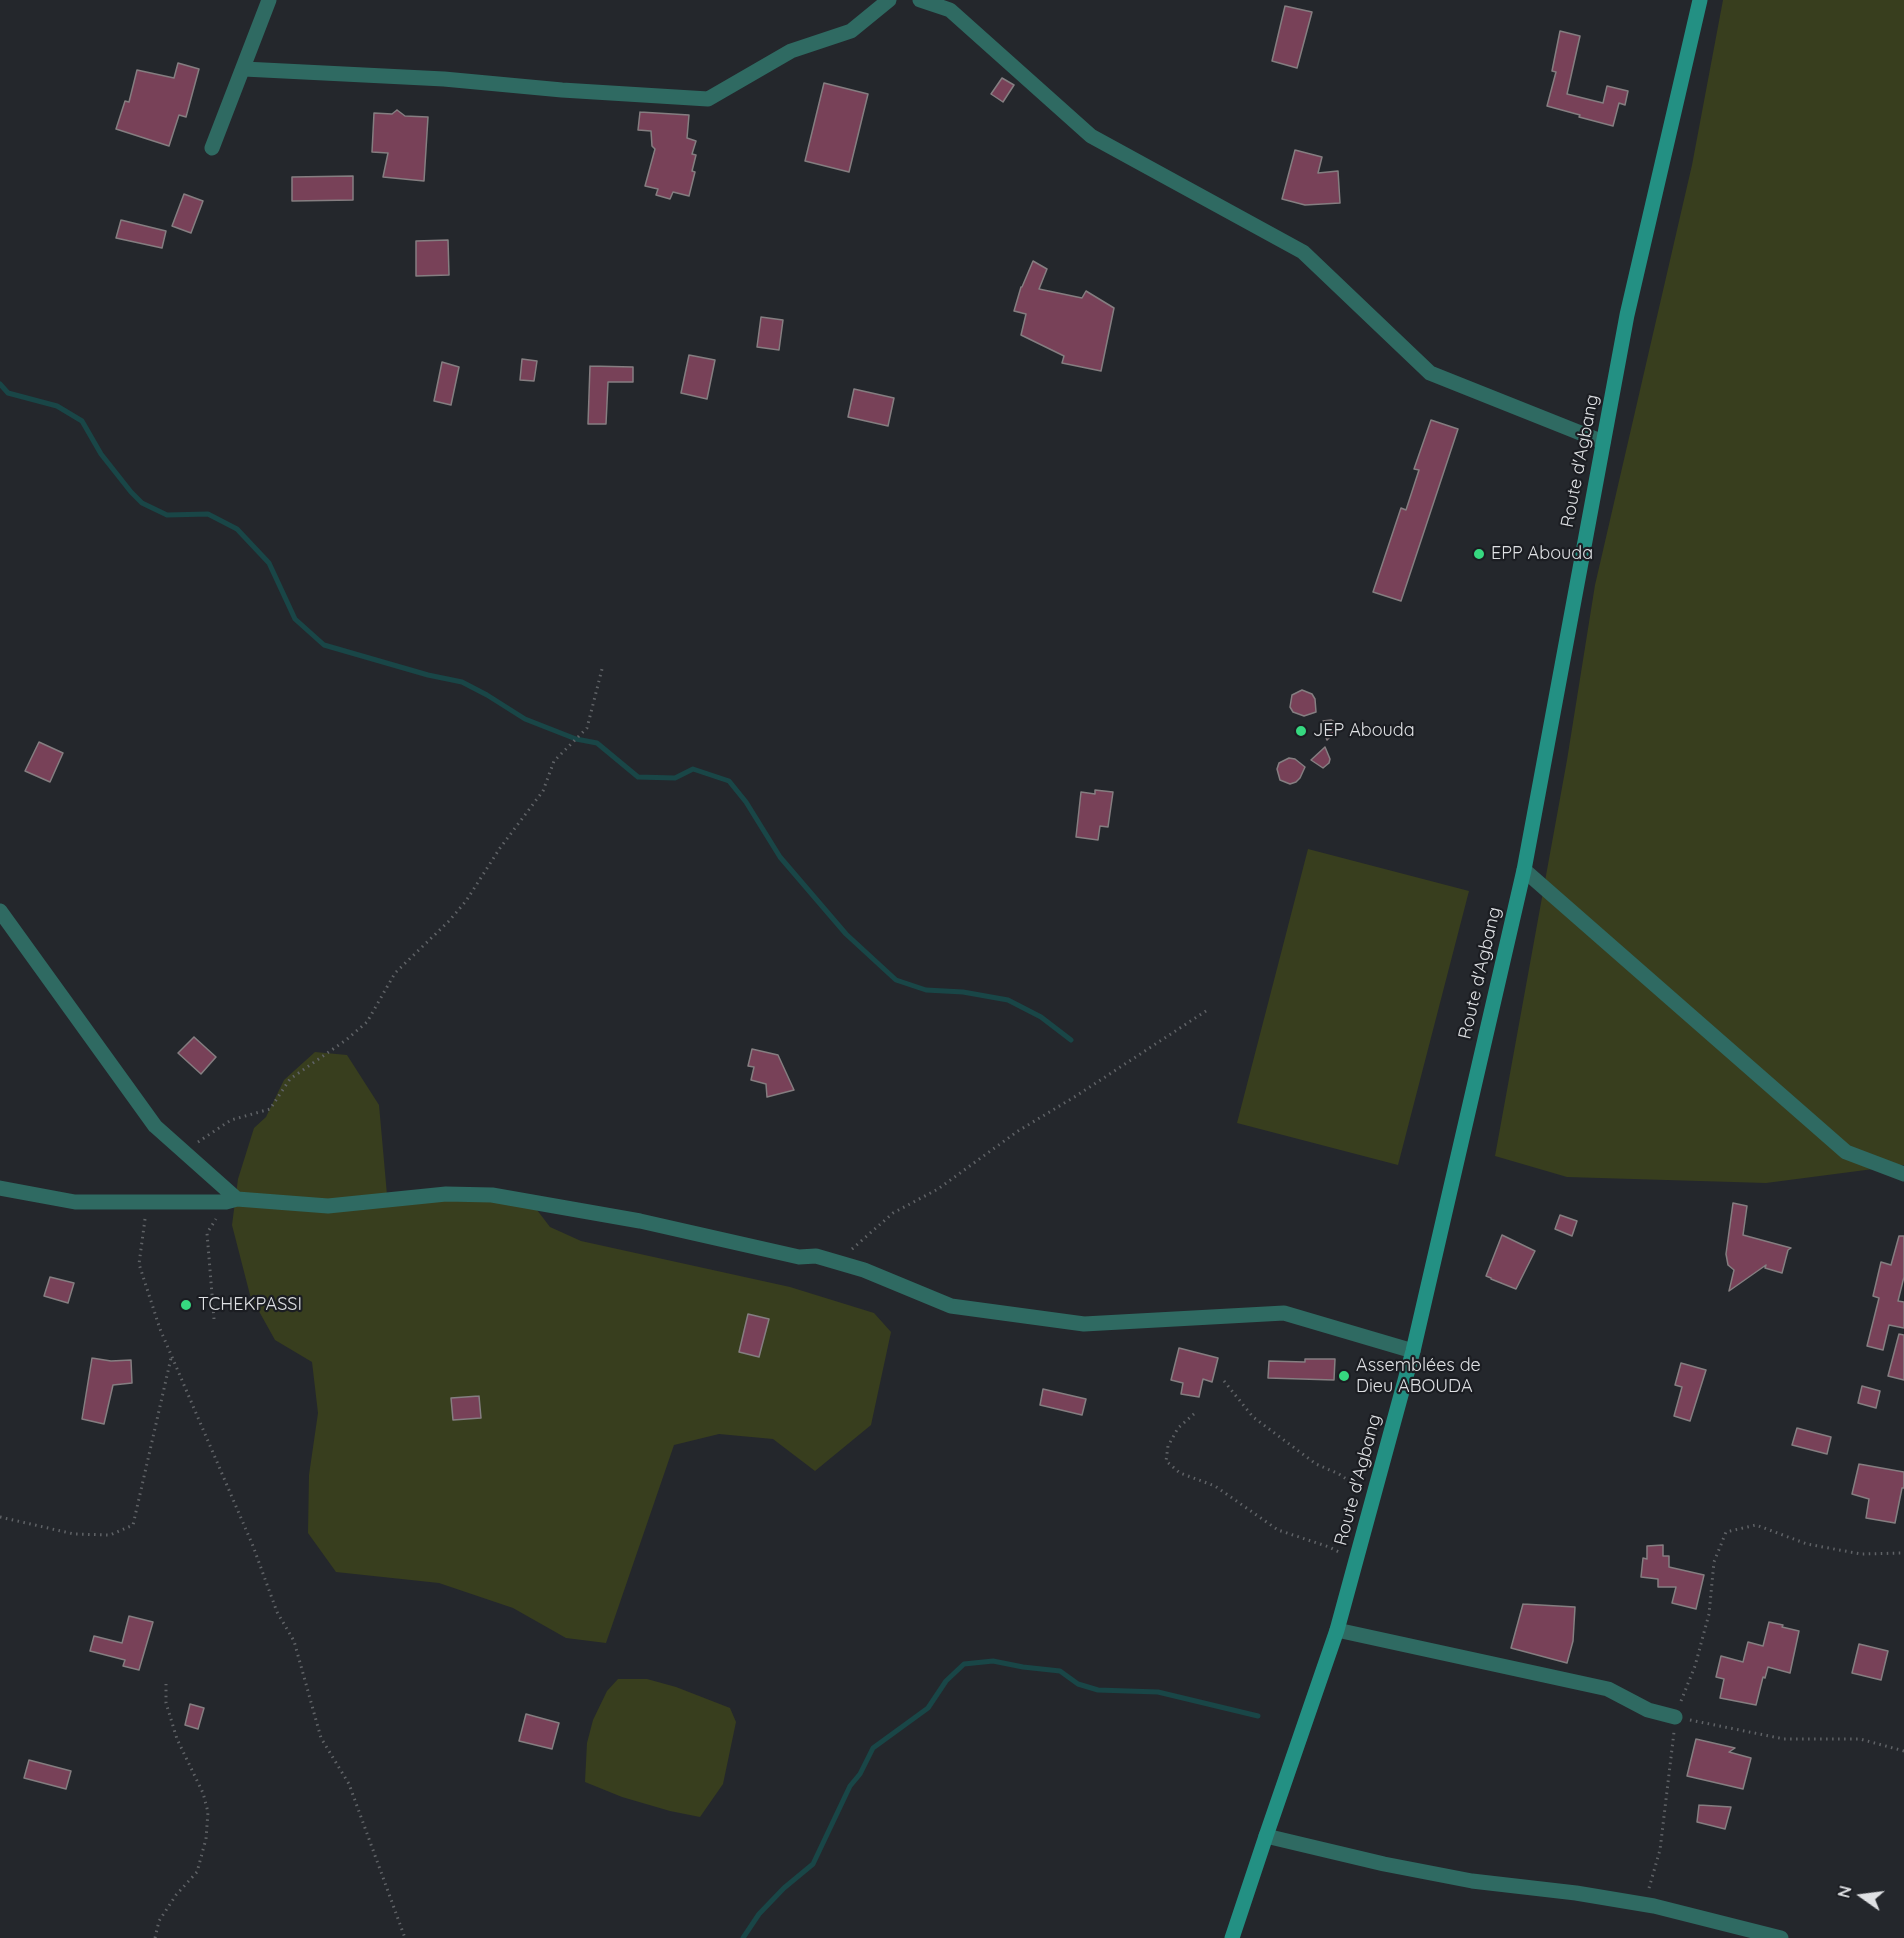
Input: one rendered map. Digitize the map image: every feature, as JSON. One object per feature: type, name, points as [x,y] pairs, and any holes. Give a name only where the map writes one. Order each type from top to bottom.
[{"type":"main road","name":"Route d'Agbang","points":[[1232,1938],[1337,1630],[1413,1351],[1524,870],[1627,315],[1700,0]]},
{"type":"street","points":[[212,148],[269,0]]},
{"type":"street","points":[[244,69],[444,80],[708,99],[791,51],[851,31],[889,0]]},
{"type":"street","points":[[920,0],[950,10],[1091,136],[1303,252],[1430,373],[1603,442]]},
{"type":"street","points":[[1524,870],[1846,1152],[1904,1174]]},
{"type":"street","points":[[0,911],[155,1126],[232,1201]]},
{"type":"street","points":[[0,1188],[75,1202],[232,1201],[328,1206],[446,1194],[492,1195],[640,1221],[800,1257],[816,1256],[864,1270],[951,1306],[1084,1324],[1284,1313],[1413,1351]]},
{"type":"street","points":[[1337,1630],[1608,1689],[1648,1710],[1675,1717]]},
{"type":"street","points":[[1266,1836],[1384,1864],[1472,1881],[1576,1893],[1645,1904],[1780,1938]]},
{"type":"path","points":[[184,1152],[231,1120],[270,1109],[290,1079],[346,1040],[367,1022],[395,973],[449,921],[466,901],[500,848],[543,790],[554,761],[587,728],[602,669]]},
{"type":"path","points":[[837,1263],[893,1213],[938,1189],[1018,1131],[1209,1009]]},
{"type":"path","points":[[214,1319],[207,1233],[232,1201]]},
{"type":"path","points":[[148,1202],[139,1264],[160,1329],[253,1546],[277,1612],[294,1641],[321,1738],[350,1784],[405,1938]]},
{"type":"path","points":[[0,1517],[74,1534],[110,1535],[133,1525],[171,1356]]},
{"type":"path","points":[[1224,1381],[1253,1417],[1316,1464],[1339,1474],[1373,1497]]},
{"type":"path","points":[[1194,1414],[1178,1428],[1168,1446],[1166,1461],[1180,1473],[1215,1486],[1278,1530],[1329,1547],[1356,1561]]},
{"type":"path","points":[[1645,1904],[1660,1850],[1675,1717],[1695,1666],[1708,1614],[1714,1562],[1726,1532],[1756,1525],[1807,1544],[1861,1554],[1904,1553]]},
{"type":"path","points":[[155,1938],[159,1921],[176,1895],[196,1872],[206,1839],[208,1812],[203,1793],[177,1739],[166,1703],[166,1684]]},
{"type":"path","points":[[1675,1717],[1784,1739],[1860,1739],[1904,1751]]},
{"type":"green space","points":[[1723,0],[1904,0],[1904,1165],[1766,1183],[1567,1177],[1495,1156],[1567,760],[1595,585],[1692,165]]},
{"type":"green space","points":[[1308,849],[1469,891],[1398,1165],[1237,1123]]},
{"type":"green space","points":[[315,1052],[347,1055],[379,1105],[388,1206],[486,1195],[537,1210],[550,1227],[581,1241],[790,1287],[874,1313],[891,1332],[871,1425],[815,1471],[773,1439],[719,1434],[674,1445],[606,1643],[566,1638],[513,1608],[439,1583],[336,1572],[308,1533],[309,1475],[318,1413],[312,1362],[275,1340],[250,1295],[232,1225],[238,1179],[254,1128],[266,1117],[284,1080]]},
{"type":"green space","points":[[618,1679],[647,1679],[676,1687],[730,1708],[736,1722],[723,1784],[700,1817],[622,1797],[585,1782],[587,1743],[593,1720],[607,1691]]},
{"type":"building","points":[[1285,6],[1312,12],[1297,68],[1272,61]]},
{"type":"building","points":[[1560,31],[1580,36],[1567,94],[1603,103],[1607,86],[1628,91],[1625,105],[1619,103],[1613,126],[1547,106],[1556,72],[1552,71]]},
{"type":"building","points":[[178,63],[199,69],[186,117],[179,115],[169,146],[116,129],[125,101],[129,102],[137,70],[174,78]]},
{"type":"building","points":[[1002,78],[1014,85],[1003,102],[991,94]]},
{"type":"building","points":[[824,83],[868,94],[849,172],[805,161]]},
{"type":"building","points":[[397,110],[405,116],[428,117],[424,181],[383,177],[388,153],[372,152],[374,113],[392,114]]},
{"type":"building","points":[[640,112],[689,115],[687,138],[696,141],[692,154],[696,155],[692,171],[695,172],[689,196],[673,192],[670,199],[656,195],[658,189],[645,186],[655,149],[652,146],[651,131],[638,130]]},
{"type":"building","points":[[1295,150],[1322,157],[1318,173],[1338,171],[1340,203],[1305,205],[1282,199]]},
{"type":"building","points":[[353,176],[353,200],[292,201],[292,177]]},
{"type":"building","points":[[184,194],[203,201],[191,233],[172,226]]},
{"type":"building","points":[[121,220],[166,231],[162,248],[116,238]]},
{"type":"building","points":[[448,240],[449,275],[416,276],[416,241]]},
{"type":"building","points":[[1033,261],[1047,269],[1039,289],[1082,298],[1086,291],[1114,308],[1101,371],[1062,363],[1064,356],[1021,335],[1026,314],[1014,311],[1021,287]]},
{"type":"building","points":[[761,317],[783,320],[779,350],[757,347]]},
{"type":"building","points":[[689,355],[715,360],[707,399],[681,393]]},
{"type":"building","points":[[522,359],[537,361],[534,381],[520,380]]},
{"type":"building","points":[[442,362],[459,367],[451,405],[434,401]]},
{"type":"building","points":[[590,366],[633,367],[633,382],[608,382],[606,424],[588,424]]},
{"type":"building","points":[[854,389],[894,398],[888,426],[848,417]]},
{"type":"building","points":[[1431,420],[1458,429],[1401,601],[1373,592],[1401,508],[1406,510],[1419,470],[1414,469]]},
{"type":"building","points":[[1302,690],[1312,694],[1315,699],[1316,712],[1304,716],[1293,712],[1290,707],[1292,695]]},
{"type":"building","points":[[1331,720],[1338,724],[1336,731],[1327,740],[1322,728],[1323,721]]},
{"type":"building","points":[[39,742],[63,753],[50,782],[25,771]]},
{"type":"building","points":[[1325,747],[1330,759],[1323,768],[1311,760]]},
{"type":"building","points":[[1289,758],[1295,759],[1305,767],[1300,778],[1290,784],[1280,780],[1277,769],[1279,763]]},
{"type":"building","points":[[1095,790],[1113,792],[1108,827],[1100,826],[1098,840],[1076,837],[1081,792],[1095,794]]},
{"type":"building","points":[[194,1037],[216,1057],[201,1074],[178,1053]]},
{"type":"building","points":[[752,1049],[778,1055],[794,1090],[767,1097],[766,1084],[751,1080],[754,1067],[748,1066]]},
{"type":"building","points":[[1733,1203],[1747,1206],[1743,1235],[1791,1248],[1788,1250],[1782,1273],[1765,1268],[1766,1265],[1729,1291],[1734,1270],[1728,1265],[1726,1254]]},
{"type":"building","points":[[1560,1215],[1577,1221],[1572,1236],[1555,1229]]},
{"type":"building","points":[[1502,1235],[1535,1251],[1516,1289],[1486,1276]]},
{"type":"building","points":[[1899,1236],[1904,1236],[1904,1277],[1898,1301],[1904,1302],[1904,1328],[1889,1325],[1883,1350],[1867,1346],[1879,1298],[1873,1296],[1881,1262],[1891,1265]]},
{"type":"building","points":[[50,1277],[74,1283],[68,1303],[44,1296]]},
{"type":"building","points":[[748,1314],[769,1319],[759,1357],[739,1352]]},
{"type":"building","points":[[1899,1334],[1904,1335],[1904,1380],[1888,1376]]},
{"type":"building","points":[[1179,1348],[1218,1358],[1212,1382],[1203,1379],[1199,1397],[1181,1394],[1183,1383],[1171,1380]]},
{"type":"building","points":[[92,1358],[111,1361],[131,1360],[132,1383],[113,1385],[104,1424],[82,1419]]},
{"type":"building","points":[[1305,1359],[1335,1359],[1334,1380],[1268,1378],[1269,1361],[1305,1362]]},
{"type":"building","points":[[1681,1363],[1706,1370],[1690,1421],[1674,1416],[1682,1387],[1675,1385]]},
{"type":"building","points":[[1862,1386],[1880,1391],[1876,1408],[1858,1403]]},
{"type":"building","points":[[1043,1389],[1086,1399],[1082,1415],[1040,1405]]},
{"type":"building","points":[[479,1396],[481,1418],[453,1420],[451,1398]]},
{"type":"building","points":[[1797,1428],[1831,1437],[1827,1454],[1792,1445]]},
{"type":"building","points":[[1859,1464],[1904,1472],[1904,1488],[1902,1488],[1895,1523],[1866,1518],[1869,1499],[1852,1494]]},
{"type":"building","points":[[1663,1545],[1663,1556],[1669,1556],[1669,1567],[1704,1575],[1696,1609],[1672,1603],[1676,1587],[1658,1587],[1658,1579],[1641,1577],[1643,1558],[1647,1559],[1647,1546]]},
{"type":"building","points":[[1523,1604],[1575,1607],[1573,1641],[1567,1663],[1511,1648]]},
{"type":"building","points":[[129,1616],[153,1622],[139,1670],[123,1666],[125,1660],[90,1651],[94,1636],[122,1643]]},
{"type":"building","points":[[1769,1622],[1799,1631],[1790,1673],[1768,1667],[1756,1705],[1720,1698],[1724,1679],[1716,1677],[1721,1656],[1743,1662],[1748,1642],[1763,1646]]},
{"type":"building","points":[[1859,1644],[1888,1651],[1881,1680],[1852,1673]]},
{"type":"building","points":[[190,1704],[204,1708],[198,1729],[185,1725]]},
{"type":"building","points":[[526,1714],[559,1723],[552,1749],[519,1741]]},
{"type":"building","points":[[1696,1739],[1735,1748],[1729,1752],[1751,1758],[1743,1789],[1687,1776]]},
{"type":"building","points":[[29,1760],[71,1771],[66,1789],[24,1778]]},
{"type":"building","points":[[1699,1805],[1731,1807],[1725,1829],[1697,1822]]},
{"type":"waterway","points":[[0,384],[8,393],[57,406],[82,421],[101,454],[142,503],[167,515],[208,514],[237,529],[269,563],[295,619],[324,645],[428,675],[462,682],[525,719],[576,739],[597,743],[638,777],[675,778],[693,769],[729,781],[746,802],[780,857],[846,934],[896,980],[926,990],[963,992],[1008,1000],[1041,1017],[1071,1040]]},
{"type":"waterway","points":[[743,1938],[759,1914],[784,1888],[813,1864],[850,1786],[860,1774],[873,1748],[928,1708],[946,1681],[964,1664],[993,1661],[1060,1671],[1078,1684],[1098,1690],[1158,1692],[1258,1716]]},
{"type":"place","name":"EPP Abouda","points":[[1479,554]]},
{"type":"place","name":"JEP Abouda","points":[[1301,731]]},
{"type":"place","name":"TCHEKPASSI","points":[[186,1305]]},
{"type":"place","name":"Assemblées de Dieu ABOUDA","points":[[1344,1376]]}]
